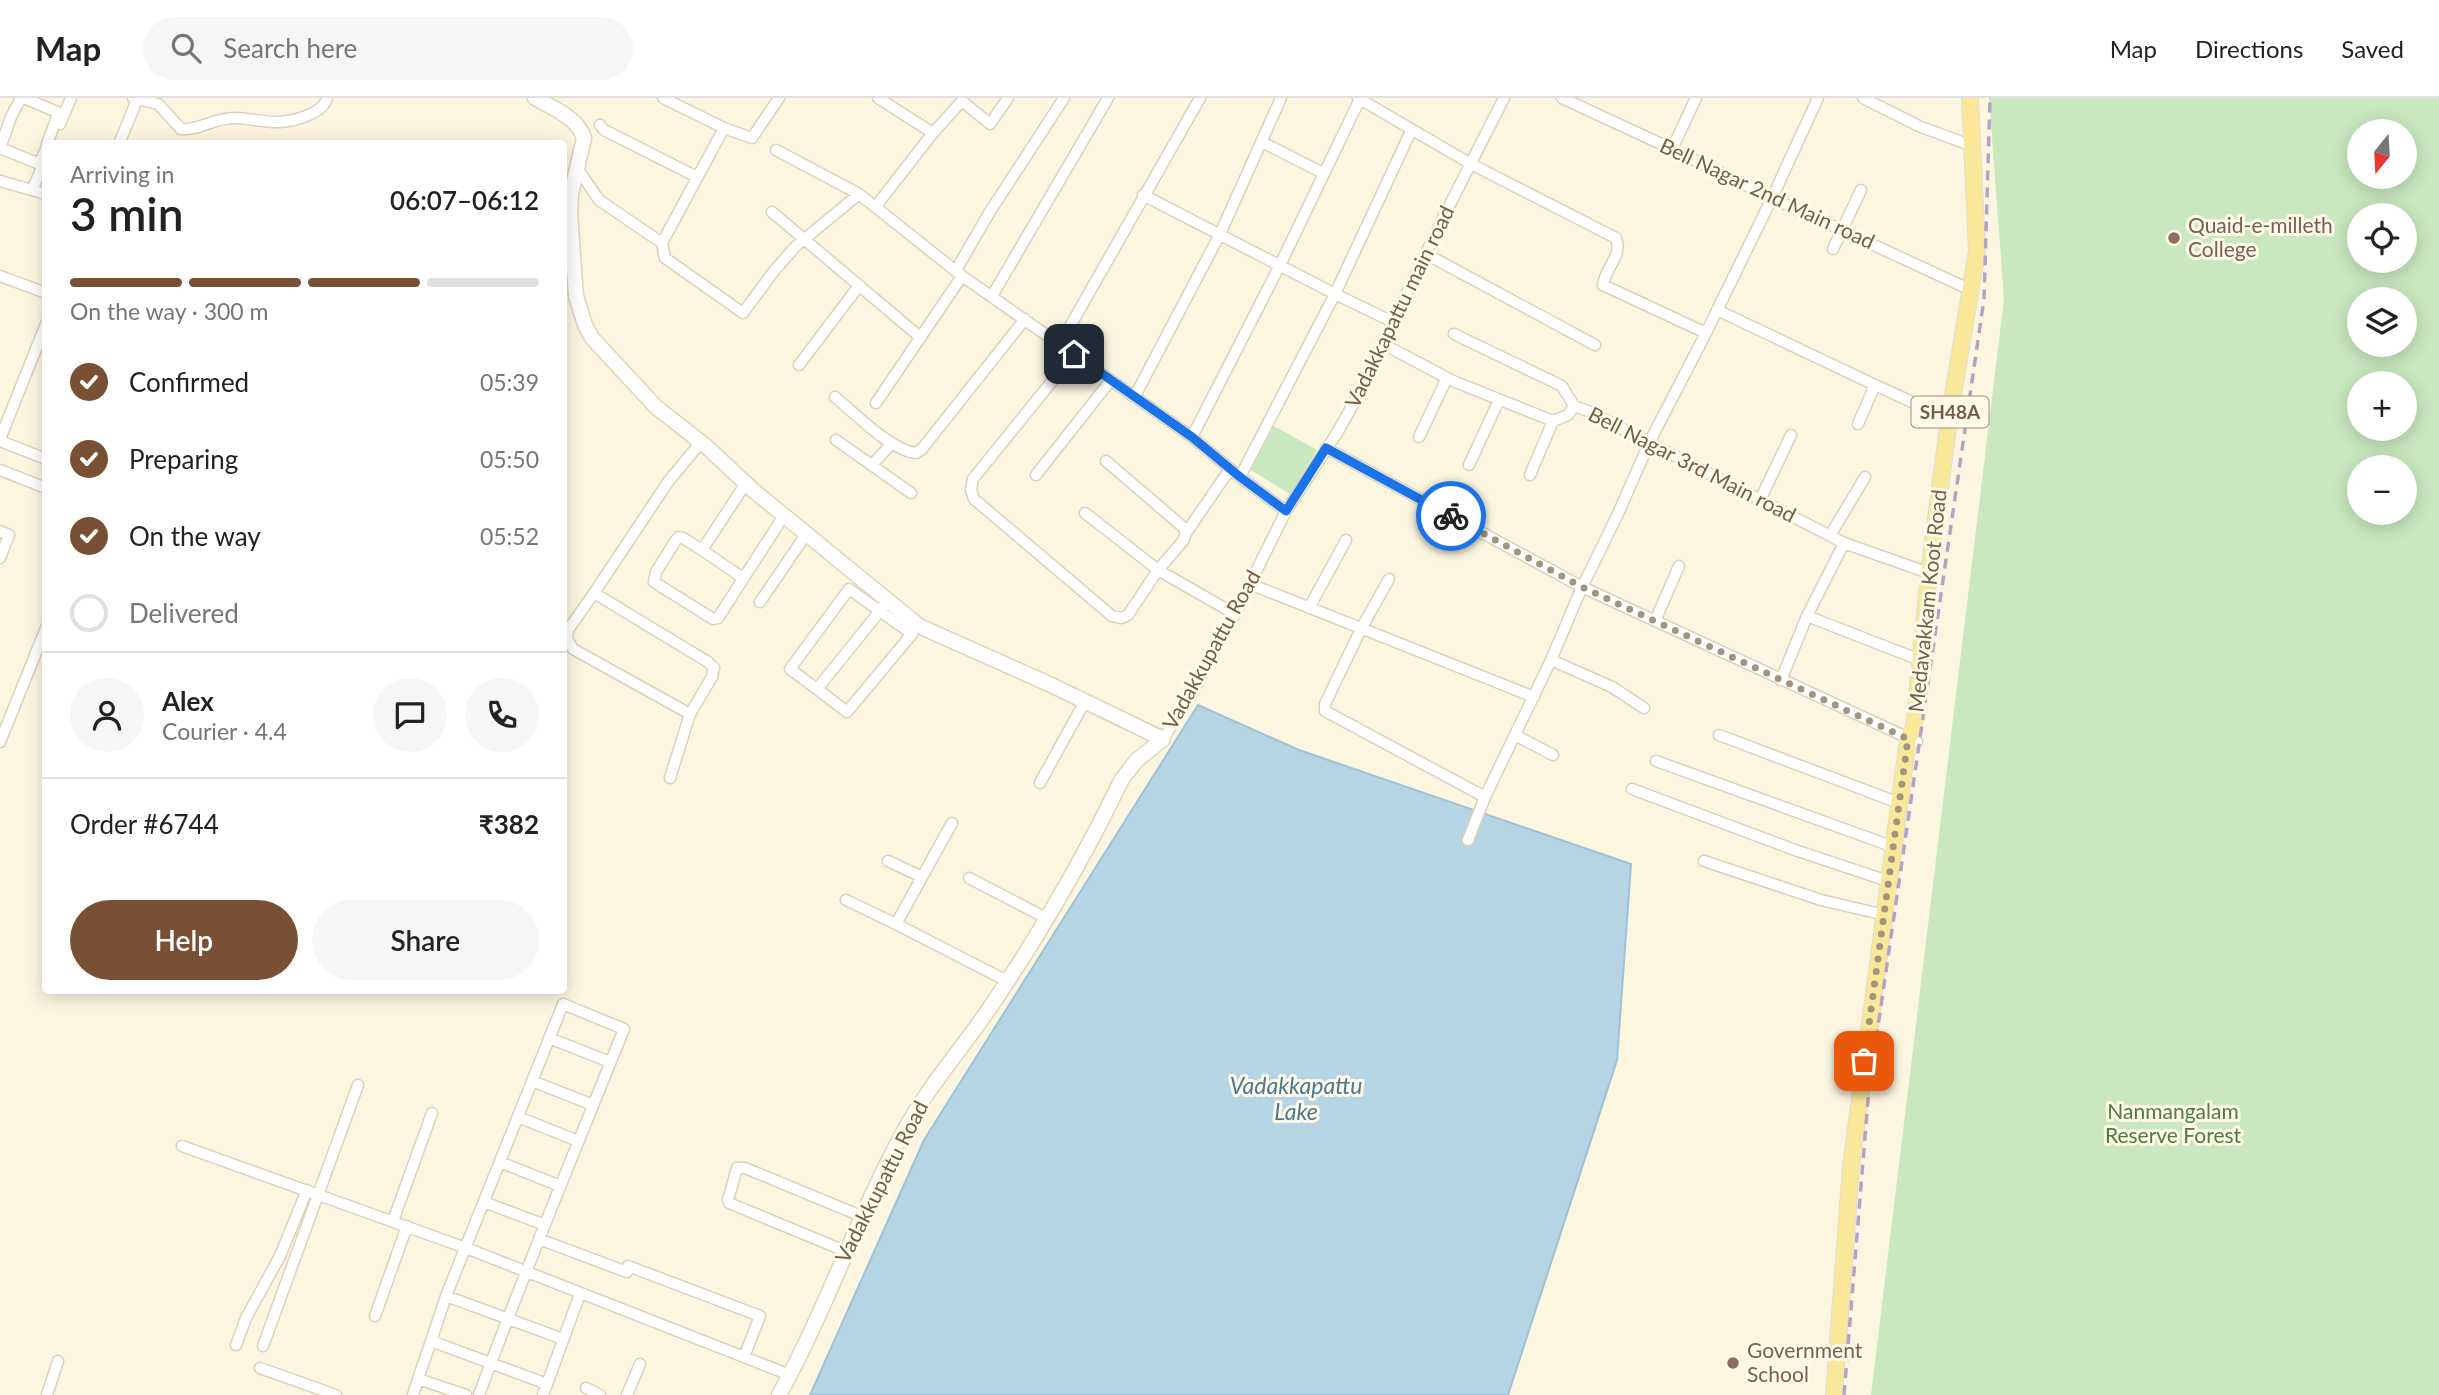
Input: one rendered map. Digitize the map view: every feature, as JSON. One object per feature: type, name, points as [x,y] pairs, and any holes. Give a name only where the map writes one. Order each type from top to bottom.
[{"type":"main road","name":"Medavakkam Koot Road","points":[[1834,1395],[1851,1166],[1899,803],[1913,736],[1929,573],[1949,419],[1977,251],[1970,145],[1970,98]]},
{"type":"main road","name":"SH48A","points":[[1842,1395],[1865,1087],[1913,736]]},
{"type":"street","points":[[42,158],[40,162],[5,152],[0,148],[6,120],[22,98],[57,112],[51,140]]},
{"type":"street","points":[[52,140],[71,98]]},
{"type":"street","points":[[121,140],[135,99],[158,104],[181,129],[190,130],[199,125],[234,118],[280,122],[289,120],[317,111],[326,103],[327,98]]},
{"type":"street","points":[[535,98],[566,115],[582,132],[583,148],[571,194],[570,237],[576,296],[585,325],[601,350],[656,407],[858,575],[885,606],[915,630],[1049,684],[1163,739]]},
{"type":"street","points":[[663,98],[724,128],[752,138],[779,98]]},
{"type":"street","points":[[878,98],[933,133]]},
{"type":"street","points":[[876,206],[933,133],[962,101],[990,124],[1008,98]]},
{"type":"street","points":[[876,403],[959,273],[991,210],[1064,98]]},
{"type":"street","points":[[992,296],[1108,98]]},
{"type":"street","points":[[1060,344],[1200,98]]},
{"type":"street","points":[[1135,397],[1220,234],[1281,98]]},
{"type":"street","name":"Vadakkapattu main road","points":[[1286,511],[1351,410],[1504,98]]},
{"type":"street","name":"Bell Nagar 2nd Main road","points":[[1562,98],[1971,290]]},
{"type":"street","points":[[1672,149],[1696,98]]},
{"type":"street","points":[[1468,840],[1485,797],[1534,697],[1650,442],[1772,198],[1818,98]]},
{"type":"street","points":[[1863,98],[1921,127],[1970,145]]},
{"type":"street","points":[[1192,437],[1280,265],[1359,99],[1471,164],[1616,238],[1618,251],[1603,285],[1706,333]]},
{"type":"street","points":[[600,125],[604,130],[697,177]]},
{"type":"street","points":[[724,128],[662,243],[665,258],[743,313],[774,271],[803,240],[859,194]]},
{"type":"street","points":[[1240,477],[1335,294],[1411,131]]},
{"type":"street","points":[[1262,142],[1323,173]]},
{"type":"street","points":[[776,150],[859,194],[876,206],[959,273],[1192,437],[1286,511]]},
{"type":"street","points":[[577,168],[598,200],[662,243]]},
{"type":"street","points":[[33,190],[42,169]]},
{"type":"street","points":[[0,181],[42,193]]},
{"type":"street","points":[[1833,249],[1861,190]]},
{"type":"street","points":[[1143,195],[1393,322]]},
{"type":"street","points":[[772,212],[920,337]]},
{"type":"street","points":[[1426,254],[1595,345]]},
{"type":"street","points":[[0,276],[42,292]]},
{"type":"street","points":[[799,365],[858,287]]},
{"type":"street","points":[[1717,310],[1949,419]]},
{"type":"street","points":[[835,397],[892,443],[906,452],[916,453],[1026,319]]},
{"type":"street","points":[[42,334],[0,440],[42,457]]},
{"type":"street","points":[[1454,334],[1562,386],[1574,406]]},
{"type":"street","name":"Bell Nagar 3rd Main road","points":[[1383,344],[1447,377],[1553,421],[1568,415],[1574,406],[1844,542],[1929,573]]},
{"type":"street","points":[[1074,354],[973,479],[971,490],[974,499],[1112,616],[1121,618],[1128,615],[1158,570],[1183,541],[1230,469]]},
{"type":"street","points":[[1419,437],[1447,377]]},
{"type":"street","points":[[1036,475],[1111,380]]},
{"type":"street","points":[[1858,424],[1875,384]]},
{"type":"street","points":[[1469,465],[1499,400]]},
{"type":"street","points":[[1530,475],[1553,421]]},
{"type":"street","points":[[1761,498],[1791,435]]},
{"type":"street","points":[[836,440],[911,493]]},
{"type":"street","points":[[567,634],[668,482],[701,442]]},
{"type":"street","points":[[872,465],[892,443]]},
{"type":"street","points":[[1326,448],[1582,587],[1782,680],[1913,736]]},
{"type":"street","points":[[1107,461],[1183,527],[1186,533]]},
{"type":"street","points":[[0,470],[42,486]]},
{"type":"street","points":[[1831,534],[1865,477]]},
{"type":"street","points":[[702,550],[746,483]]},
{"type":"street","name":"Vadakkupattu Road","points":[[779,1395],[800,1358],[861,1216],[905,1129],[947,1064],[1007,981],[1122,779],[1137,760],[1163,739],[1189,699],[1286,511]]},
{"type":"street","points":[[1085,513],[1158,570],[1235,614]]},
{"type":"street","points":[[743,578],[679,537],[656,572],[654,582],[713,619],[722,615],[785,514]]},
{"type":"street","points":[[0,531],[9,535],[0,558]]},
{"type":"street","points":[[760,602],[807,533]]},
{"type":"street","points":[[1309,608],[1346,540]]},
{"type":"street","points":[[1782,680],[1807,616],[1844,542]]},
{"type":"street","points":[[1655,621],[1679,566]]},
{"type":"street","points":[[858,575],[790,669],[847,712],[915,630]]},
{"type":"street","points":[[1390,579],[1361,629],[1325,704],[1325,711],[1485,797]]},
{"type":"street","points":[[1250,584],[1534,697]]},
{"type":"street","points":[[849,589],[885,606]]},
{"type":"street","points":[[594,593],[714,668],[712,677],[690,714],[670,778]]},
{"type":"street","points":[[817,689],[885,606]]},
{"type":"street","points":[[1807,616],[1920,660]]},
{"type":"street","points":[[0,742],[42,638]]},
{"type":"street","points":[[567,640],[573,649],[690,714]]},
{"type":"street","points":[[1551,660],[1612,687],[1644,708]]},
{"type":"street","points":[[1040,783],[1084,703]]},
{"type":"street","points":[[1515,735],[1553,755]]},
{"type":"street","points":[[1719,736],[1899,803]]},
{"type":"street","points":[[1656,761],[1894,847]]},
{"type":"street","points":[[1632,789],[1795,850],[1888,881]]},
{"type":"street","points":[[896,923],[951,823]]},
{"type":"street","points":[[1704,861],[1821,900],[1885,915]]},
{"type":"street","points":[[888,862],[922,877]]},
{"type":"street","points":[[969,878],[1045,918]]},
{"type":"street","points":[[846,900],[1007,981]]},
{"type":"street","points":[[413,1395],[446,1296],[563,1004],[624,1029],[544,1225],[479,1395]]},
{"type":"street","points":[[549,1038],[610,1062]]},
{"type":"street","points":[[532,1081],[593,1105]]},
{"type":"street","points":[[236,1345],[246,1318],[312,1192],[358,1085]]},
{"type":"street","points":[[393,1221],[432,1113]]},
{"type":"street","points":[[518,1117],[578,1142]]},
{"type":"street","points":[[182,1146],[466,1248],[790,1375]]},
{"type":"street","points":[[500,1162],[560,1186]]},
{"type":"street","points":[[845,1251],[729,1203],[737,1168],[745,1168],[861,1216]]},
{"type":"street","points":[[262,1346],[312,1192]]},
{"type":"street","points":[[484,1202],[544,1225]]},
{"type":"street","points":[[375,1316],[407,1226]]},
{"type":"street","points":[[539,1239],[627,1272],[628,1266],[760,1316],[744,1357]]},
{"type":"street","points":[[431,1341],[491,1364],[545,1390],[580,1294]]},
{"type":"street","points":[[446,1296],[564,1339]]},
{"type":"street","points":[[47,1395],[58,1361]]},
{"type":"street","points":[[627,1395],[640,1364]]},
{"type":"street","points":[[260,1368],[336,1395]]},
{"type":"street","points":[[418,1379],[466,1395]]},
{"type":"street","points":[[586,1388],[600,1395]]},
{"type":"green space","name":"Nanmangalam Reserve Forest","points":[[1989,98],[2439,98],[2439,1395],[1871,1395],[2004,299]]},
{"type":"green space","points":[[1272,425],[1317,450],[1290,494],[1251,470]]},
{"type":"water","name":"Vadakkapattu Lake","points":[[1198,705],[1299,750],[1631,864],[1617,1060],[1508,1395],[810,1395],[924,1140]]},
{"type":"railway","points":[[1844,1395],[1869,1088],[1984,299],[1990,98]]},
{"type":"way so far","points":[[1451,516],[1582,587],[1908,739],[1864,1061]]},
{"type":"place","name":"Quaid-e-milleth College","points":[[2174,238]]},
{"type":"place","name":"Government School","points":[[1733,1363]]},
{"type":"route","points":[[1074,354],[1192,437],[1286,511],[1326,448],[1451,516]]}]
